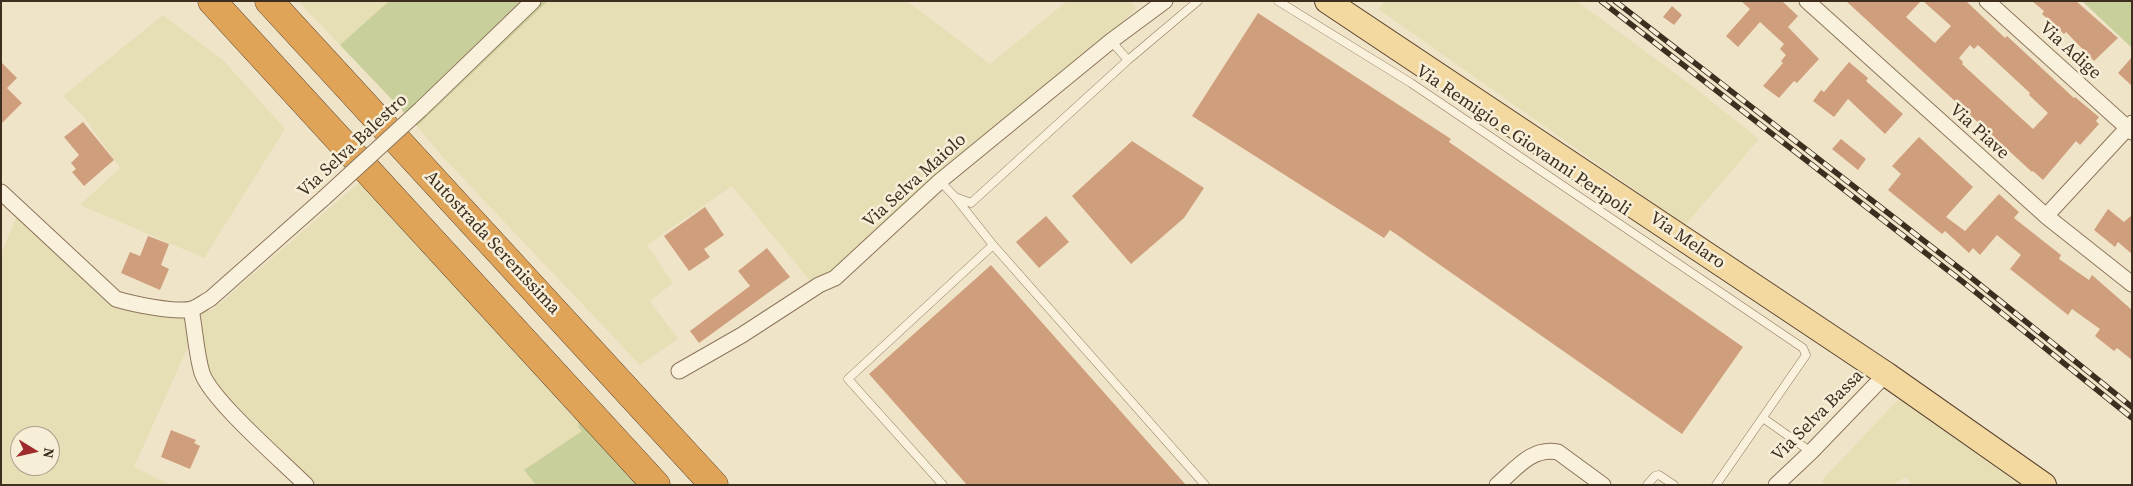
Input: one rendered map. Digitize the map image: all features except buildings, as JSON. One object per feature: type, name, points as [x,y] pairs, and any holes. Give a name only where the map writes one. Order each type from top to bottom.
[{"type":"highway","points":[[212,1],[656,485]]},
{"type":"highway","name":"Autostrada Serenissima","points":[[269,1],[714,485]]},
{"type":"main road","name":"Via Melaro","points":[[1327,1],[1886,374],[2044,485]]},
{"type":"street","name":"Via Selva Balestro","points":[[191,309],[210,299],[324,198],[533,1]]},
{"type":"street","name":"Via Selva Maiolo","points":[[680,371],[742,336],[819,285],[835,278],[940,181],[1110,41],[1165,1]]},
{"type":"street","name":"Via Piave","points":[[1807,1],[2046,216],[2132,284]]},
{"type":"street","name":"Via Adige","points":[[1987,1],[2130,128]]},
{"type":"street","points":[[2046,216],[2130,128]]},
{"type":"street","points":[[1,192],[116,299],[138,306],[191,309],[202,373],[210,388],[306,485]]},
{"type":"street","name":"Via Selva Bassa","points":[[1776,485],[1811,452],[1886,374]]},
{"type":"street","points":[[1497,485],[1530,456],[1538,452],[1550,450],[1558,452],[1603,485]]},
{"type":"lane","points":[[955,197],[971,203],[1128,60],[1198,1]]},
{"type":"lane","name":"Via Remigio e Giovanni Peripoli","points":[[1278,1],[1411,83],[1803,348],[1806,354],[1716,485]]},
{"type":"lane","points":[[1110,41],[1128,60]]},
{"type":"lane","points":[[940,181],[993,245],[1205,485]]},
{"type":"lane","points":[[944,485],[848,379],[993,245]]},
{"type":"lane","points":[[1763,418],[1811,452]]},
{"type":"lane","points":[[1647,485],[1654,476],[1659,475],[1674,485]]},
{"type":"shaded area","points":[[298,1],[389,1],[340,45]]},
{"type":"shaded area","points":[[548,1],[907,1],[990,64],[1067,1],[1131,1],[1136,8],[1045,104],[835,277],[811,282],[732,186],[647,245],[673,283],[650,301],[678,339],[640,365],[442,156],[417,126]]},
{"type":"shaded area","points":[[1385,1],[1577,1],[1696,89],[1759,139],[1685,225],[1378,9]]},
{"type":"shaded area","points":[[163,15],[224,61],[285,129],[204,258],[80,205],[120,168],[84,117],[63,96]]},
{"type":"shaded area","points":[[362,180],[576,411],[579,428],[582,431],[524,470],[536,485],[308,485],[217,398],[196,329],[134,467],[170,485],[1,485],[1,254],[19,211],[99,286],[177,315],[212,310]]},
{"type":"shaded area","points":[[1908,392],[2038,485],[1912,485],[1906,477],[1892,485],[1825,485],[1822,480],[1895,403]]},
{"type":"green space","points":[[389,1],[548,1],[417,126],[340,45]]},
{"type":"green space","points":[[2082,1],[2132,1],[2132,48]]},
{"type":"green space","points":[[576,411],[644,485],[536,485],[524,470],[582,431],[579,428]]},
{"type":"railway","points":[[1601,1],[1963,282],[2132,418]]},
{"type":"railway","points":[[1615,1],[1968,275],[2132,407]]}]
